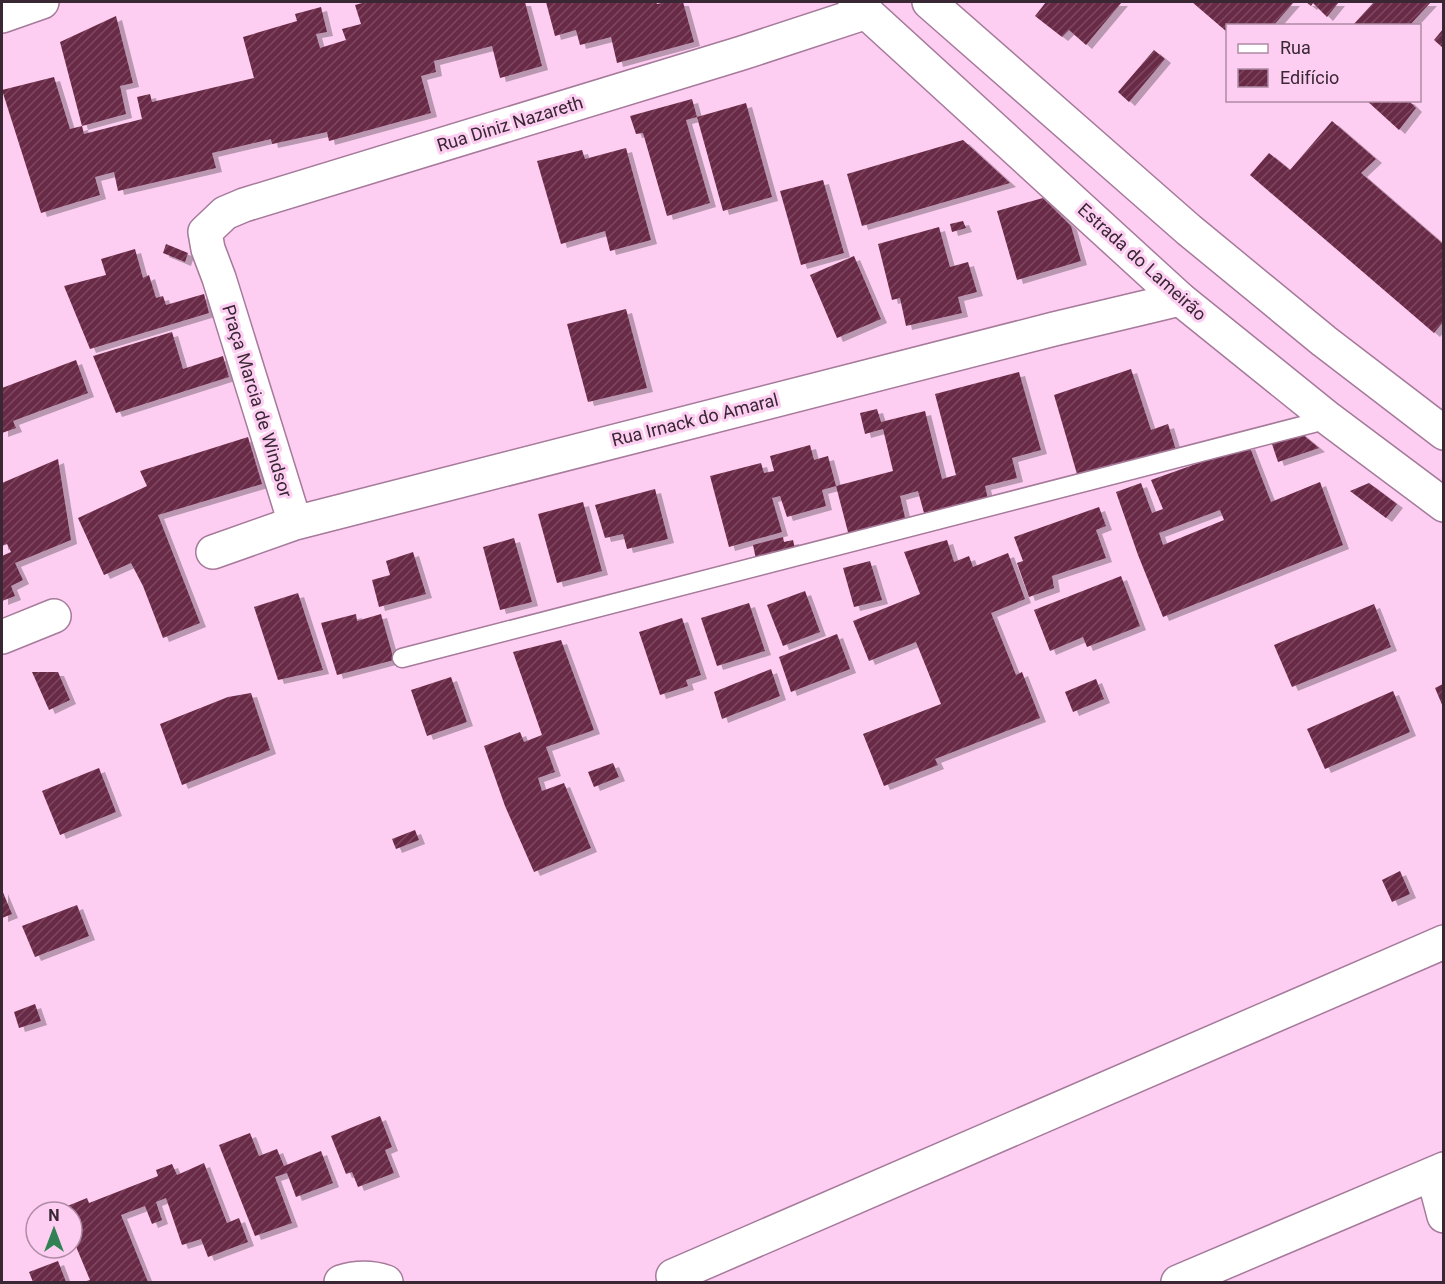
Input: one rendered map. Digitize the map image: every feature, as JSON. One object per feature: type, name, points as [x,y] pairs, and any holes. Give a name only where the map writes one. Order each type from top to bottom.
[{"type":"street","points":[[2,16],[42,2]]},
{"type":"street","points":[[929,2],[1189,230],[1324,341],[1443,433]]},
{"type":"street","name":"Rua Diniz Nazareth","points":[[219,278],[208,249],[205,232],[225,213],[244,205],[742,53],[861,7]]},
{"type":"street","name":"Estrada do Lameirão","points":[[861,7],[1180,299],[1329,419],[1443,505]]},
{"type":"street","name":"Praça Marcia de Windsor","points":[[219,278],[295,523]]},
{"type":"street","name":"Rua Irnack do Amaral","points":[[213,552],[295,523],[1180,299]]},
{"type":"street","points":[[2,638],[54,616]]},
{"type":"street","points":[[673,1276],[1443,942]]},
{"type":"street","points":[[1178,1282],[1438,1171],[1443,1216]]},
{"type":"street","points":[[346,1281],[364,1277],[386,1282]]},
{"type":"lane","points":[[402,658],[1329,419]]},
{"type":"building","points":[[366,2],[525,2],[542,66],[500,78],[492,46],[434,61],[436,72],[421,76],[431,113],[329,141],[327,132],[272,144],[271,139],[212,153],[216,168],[118,191],[114,172],[95,177],[100,195],[41,213],[2,90],[54,77],[70,129],[82,126],[84,134],[142,119],[137,97],[150,94],[152,102],[254,78],[243,37],[297,21],[295,14],[321,7],[327,32],[316,34],[320,48],[346,40],[342,29],[361,24],[355,5]]},
{"type":"building","points":[[546,2],[656,2],[657,4],[683,2],[694,42],[617,63],[611,37],[580,45],[576,30],[555,36]]},
{"type":"building","points":[[1046,2],[1122,2],[1086,45],[1069,30],[1062,37],[1035,16]]},
{"type":"building","points":[[1192,2],[1294,2],[1275,24],[1226,24],[1226,31]]},
{"type":"building","points":[[1306,2],[1339,2],[1327,17],[1313,3],[1311,6]]},
{"type":"building","points":[[1374,2],[1431,2],[1411,24],[1354,24]]},
{"type":"building","points":[[116,16],[133,83],[120,86],[126,114],[82,126],[60,42]]},
{"type":"building","points":[[1443,29],[1443,48],[1434,40]]},
{"type":"building","points":[[1154,50],[1165,59],[1129,102],[1118,92]]},
{"type":"building","points":[[692,99],[697,117],[686,120],[710,203],[667,216],[643,133],[636,134],[630,116]]},
{"type":"building","points":[[1368,102],[1410,102],[1416,108],[1399,130]]},
{"type":"building","points":[[746,103],[772,197],[723,211],[697,117]]},
{"type":"building","points":[[1332,121],[1376,159],[1361,173],[1443,244],[1443,322],[1434,333],[1250,175],[1269,153],[1290,170]]},
{"type":"building","points":[[963,140],[1010,183],[862,226],[847,174]]},
{"type":"building","points":[[626,148],[651,240],[610,251],[605,231],[561,244],[537,161],[582,150],[585,159]]},
{"type":"building","points":[[823,180],[844,253],[801,265],[780,191]]},
{"type":"building","points":[[1043,198],[1071,226],[1081,261],[1017,280],[997,211]]},
{"type":"building","points":[[963,221],[966,228],[952,232],[950,224]]},
{"type":"building","points":[[939,227],[950,267],[968,262],[977,292],[958,297],[962,313],[906,326],[900,298],[892,300],[878,244]]},
{"type":"building","points":[[166,244],[188,253],[185,262],[163,253]]},
{"type":"building","points":[[135,249],[143,278],[149,275],[156,298],[163,296],[166,305],[204,294],[209,313],[90,349],[64,286],[106,275],[101,259]]},
{"type":"building","points":[[854,256],[881,319],[837,338],[810,275]]},
{"type":"building","points":[[626,309],[647,388],[588,402],[567,324]]},
{"type":"building","points":[[172,332],[183,369],[223,356],[229,377],[116,413],[93,356]]},
{"type":"building","points":[[76,360],[88,393],[13,421],[16,428],[2,433],[2,388]]},
{"type":"building","points":[[1131,369],[1151,430],[1168,424],[1176,450],[1079,481],[1054,395]]},
{"type":"building","points":[[1019,372],[1041,450],[1012,458],[1017,478],[985,486],[989,504],[964,510],[963,503],[924,513],[918,491],[900,496],[907,526],[850,540],[836,486],[893,471],[883,429],[865,434],[860,413],[877,409],[881,422],[925,411],[942,479],[956,475],[935,394]]},
{"type":"building","points":[[1296,429],[1319,448],[1278,462],[1270,438]]},
{"type":"building","points":[[248,437],[262,484],[158,515],[200,623],[163,638],[143,586],[131,563],[104,575],[78,518],[147,486],[140,471]]},
{"type":"building","points":[[810,445],[814,460],[828,456],[836,486],[822,490],[826,506],[787,517],[780,496],[772,498],[782,532],[729,547],[710,476],[761,463],[764,473],[774,471],[770,456]]},
{"type":"building","points":[[1249,445],[1271,502],[1320,482],[1343,545],[1163,617],[1116,492],[1141,483],[1152,513],[1163,509],[1151,480]],"holes":[[[1220,510],[1224,520],[1163,545],[1159,533]]]},
{"type":"building","points":[[58,459],[71,540],[15,563],[23,580],[11,586],[15,596],[2,601],[2,556],[11,552],[7,544],[2,546],[2,483]]},
{"type":"building","points":[[1369,483],[1397,504],[1386,518],[1350,491]]},
{"type":"building","points":[[655,489],[668,539],[627,549],[623,534],[605,538],[595,505]]},
{"type":"building","points":[[583,502],[602,571],[557,583],[538,514]]},
{"type":"building","points":[[1099,507],[1106,526],[1096,530],[1106,558],[1052,576],[1054,588],[1029,597],[1017,563],[1023,561],[1014,537]]},
{"type":"building","points":[[783,537],[784,542],[793,540],[796,553],[757,564],[753,545]]},
{"type":"building","points":[[514,538],[532,602],[500,610],[483,547]]},
{"type":"building","points":[[947,540],[954,562],[969,556],[973,567],[1008,553],[1025,599],[991,613],[1016,675],[1022,672],[1040,718],[935,759],[938,765],[884,786],[863,734],[941,704],[916,642],[869,661],[853,621],[920,594],[904,552]]},
{"type":"building","points":[[413,552],[426,594],[379,607],[372,580],[390,575],[386,561]]},
{"type":"building","points":[[870,561],[882,600],[854,607],[843,568]]},
{"type":"building","points":[[1121,576],[1140,626],[1087,647],[1083,637],[1050,651],[1034,610]]},
{"type":"building","points":[[805,591],[820,632],[783,646],[767,605]]},
{"type":"building","points":[[298,593],[323,670],[278,680],[254,607]]},
{"type":"building","points":[[749,603],[765,651],[717,666],[701,618]]},
{"type":"building","points":[[1374,604],[1391,647],[1292,687],[1274,645]]},
{"type":"building","points":[[356,614],[357,621],[381,614],[394,660],[337,675],[321,623]]},
{"type":"building","points":[[682,618],[701,675],[686,680],[688,686],[660,695],[639,632]]},
{"type":"building","points":[[837,634],[850,669],[791,692],[779,657]]},
{"type":"building","points":[[561,640],[594,730],[546,747],[555,772],[538,778],[542,791],[564,783],[591,848],[534,872],[505,806],[484,746],[520,732],[524,742],[542,735],[513,652]]},
{"type":"building","points":[[771,669],[780,696],[722,719],[714,692]]},
{"type":"building","points":[[32,672],[58,672],[70,700],[49,710]]},
{"type":"building","points":[[451,677],[467,722],[427,736],[411,690]]},
{"type":"building","points":[[1096,679],[1104,699],[1073,712],[1065,692]]},
{"type":"building","points":[[1443,684],[1443,707],[1435,688]]},
{"type":"building","points":[[1393,691],[1410,732],[1325,769],[1307,729]]},
{"type":"building","points":[[251,693],[270,750],[182,785],[160,724],[228,697]]},
{"type":"building","points":[[613,763],[619,777],[594,787],[588,772]]},
{"type":"building","points":[[99,768],[116,812],[60,835],[42,791]]},
{"type":"building","points":[[415,830],[419,840],[396,849],[392,839]]},
{"type":"building","points":[[1400,871],[1410,894],[1392,902],[1382,880]]},
{"type":"building","points":[[2,890],[12,914],[2,918]]},
{"type":"building","points":[[77,905],[89,936],[35,957],[22,926]]},
{"type":"building","points":[[35,1004],[41,1021],[19,1028],[14,1012]]},
{"type":"building","points":[[380,1116],[392,1147],[385,1150],[394,1173],[358,1187],[352,1172],[346,1174],[331,1136]]},
{"type":"building","points":[[250,1133],[259,1156],[277,1149],[284,1166],[321,1151],[333,1183],[296,1197],[287,1173],[275,1177],[292,1223],[255,1236],[219,1145]]},
{"type":"building","points":[[204,1163],[227,1223],[239,1218],[248,1242],[208,1257],[201,1239],[182,1245],[166,1198],[156,1202],[162,1220],[152,1224],[145,1206],[121,1215],[148,1282],[83,1282],[90,1280],[82,1260],[84,1260],[84,1200],[82,1200],[87,1198],[89,1203],[158,1176],[156,1170],[172,1164],[177,1175]]},
{"type":"building","points":[[58,1261],[66,1282],[33,1282],[29,1272]]}]
